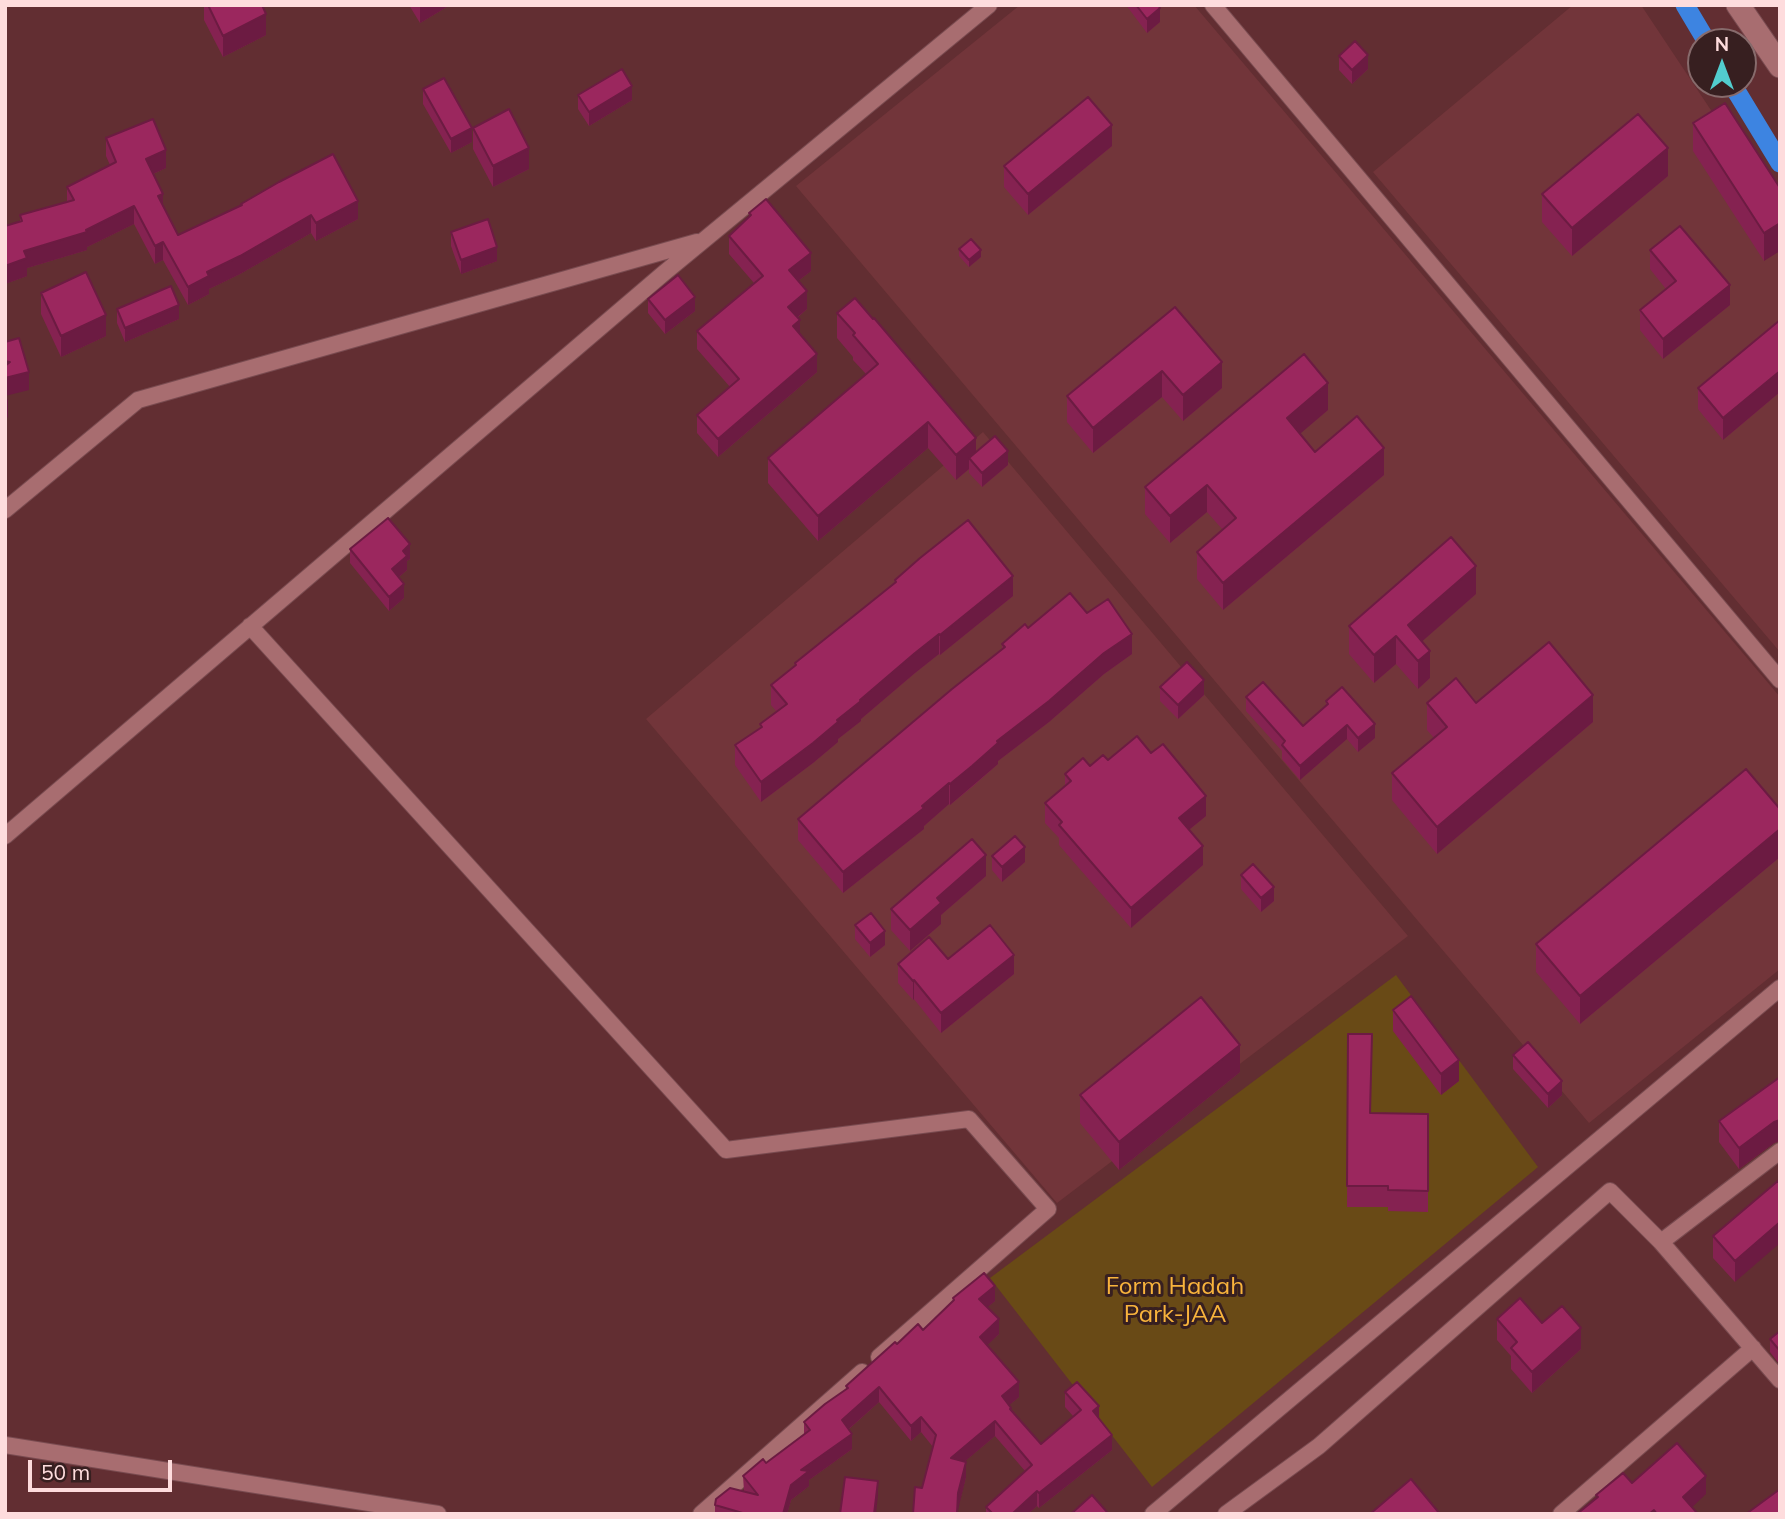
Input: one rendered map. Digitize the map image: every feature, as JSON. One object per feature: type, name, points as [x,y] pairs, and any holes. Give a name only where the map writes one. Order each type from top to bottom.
[{"type":"main road","points":[[1738,5],[1780,66]]},
{"type":"street","points":[[5,836],[664,273],[989,5]]},
{"type":"street","points":[[1213,5],[1780,680]]},
{"type":"street","points":[[5,510],[138,400],[705,240]]},
{"type":"street","points":[[250,626],[726,1150],[969,1119],[1048,1209],[701,1514]]},
{"type":"street","points":[[1153,1514],[1780,988]]},
{"type":"street","points":[[1661,1242],[1780,1151]]},
{"type":"street","points":[[1226,1514],[1320,1446],[1609,1191],[1661,1242],[1780,1380]]},
{"type":"street","points":[[1561,1514],[1753,1348]]},
{"type":"street","points":[[5,1445],[438,1514]]},
{"type":"shaded area","points":[[1020,5],[1194,5],[1780,697],[1780,969],[1589,1123],[796,186]]},
{"type":"shaded area","points":[[1573,5],[1641,5],[1687,74],[1687,98],[1703,98],[1780,214],[1780,652],[1373,172]]},
{"type":"shaded area","points":[[983,432],[1408,936],[1057,1203],[646,719]]},
{"type":"green space","name":"Form Hadah Park-JAA","points":[[1396,975],[1538,1167],[1152,1487],[990,1278]]},
{"type":"building","points":[[208,5],[262,5],[266,14],[223,36]]},
{"type":"building","points":[[1136,5],[1158,5],[1160,8],[1147,19]]},
{"type":"building","points":[[1355,41],[1368,55],[1352,70],[1339,56]]},
{"type":"building","points":[[622,69],[632,86],[589,112],[578,95]]},
{"type":"building","points":[[444,78],[472,128],[451,139],[423,89]]},
{"type":"building","points":[[1088,97],[1112,125],[1028,194],[1004,166]]},
{"type":"building","points":[[1725,103],[1780,188],[1780,223],[1764,233],[1693,123]]},
{"type":"building","points":[[509,109],[529,148],[493,166],[473,128]]},
{"type":"building","points":[[1638,114],[1668,148],[1572,228],[1542,194]]},
{"type":"building","points":[[153,119],[166,150],[146,159],[163,194],[158,196],[178,235],[242,205],[333,154],[358,201],[316,223],[311,215],[207,272],[209,276],[188,287],[163,242],[155,246],[134,206],[86,230],[87,232],[24,251],[27,258],[5,266],[5,226],[22,221],[20,215],[74,200],[67,187],[116,162],[106,138]]},
{"type":"building","points":[[766,199],[811,253],[789,270],[807,291],[788,307],[800,320],[793,326],[817,354],[718,439],[697,415],[739,379],[697,331],[763,276],[729,236],[751,215],[749,213]]},
{"type":"building","points":[[488,219],[497,247],[461,260],[451,232]]},
{"type":"building","points":[[1680,226],[1730,285],[1663,339],[1640,310],[1676,281],[1650,250]]},
{"type":"building","points":[[971,239],[981,250],[969,260],[959,249]]},
{"type":"building","points":[[86,272],[106,315],[61,336],[41,293]]},
{"type":"building","points":[[678,275],[695,297],[665,320],[648,299]]},
{"type":"building","points":[[171,286],[179,305],[125,328],[117,309]]},
{"type":"building","points":[[855,298],[976,438],[956,455],[928,422],[818,516],[768,458],[878,364],[837,313]]},
{"type":"building","points":[[1175,307],[1222,362],[1183,395],[1162,371],[1093,428],[1067,396]]},
{"type":"building","points":[[1780,320],[1780,371],[1723,418],[1698,388]]},
{"type":"building","points":[[19,338],[29,372],[5,378],[5,366],[10,362],[5,361],[5,342]]},
{"type":"building","points":[[1304,354],[1328,383],[1287,418],[1315,452],[1357,416],[1384,448],[1223,583],[1197,552],[1236,518],[1207,485],[1170,516],[1145,487]]},
{"type":"building","points":[[995,436],[1008,451],[982,473],[969,458]]},
{"type":"building","points":[[388,518],[410,544],[403,551],[407,556],[392,569],[404,584],[389,597],[350,549]]},
{"type":"building","points":[[968,520],[1013,576],[915,653],[813,743],[761,782],[735,745],[762,727],[760,724],[787,704],[771,685]]},
{"type":"building","points":[[1451,537],[1476,566],[1408,625],[1430,651],[1418,661],[1396,636],[1374,655],[1349,626]]},
{"type":"building","points":[[1070,593],[1087,613],[1108,599],[1132,634],[1104,653],[1049,701],[997,741],[998,743],[972,766],[922,806],[924,808],[843,872],[798,819],[1005,647],[1002,644],[1025,624],[1028,628]]},
{"type":"building","points":[[1549,642],[1593,695],[1437,827],[1392,773],[1447,727],[1427,703],[1456,678],[1476,703]]},
{"type":"building","points":[[1187,662],[1204,680],[1178,705],[1160,687]]},
{"type":"building","points":[[1263,682],[1303,726],[1328,704],[1326,701],[1342,687],[1375,724],[1358,738],[1347,725],[1300,766],[1282,745],[1285,741],[1246,697]]},
{"type":"building","points":[[1137,736],[1151,753],[1163,744],[1206,796],[1179,818],[1203,846],[1131,908],[1059,825],[1062,822],[1045,803],[1071,781],[1065,774],[1083,758],[1090,766],[1103,755],[1108,760]]},
{"type":"building","points":[[1746,769],[1780,809],[1780,829],[1580,996],[1536,944]]},
{"type":"building","points":[[1015,836],[1025,847],[1002,867],[992,856]]},
{"type":"building","points":[[972,839],[986,855],[937,898],[941,903],[910,930],[891,909]]},
{"type":"building","points":[[1253,864],[1274,887],[1261,898],[1241,875]]},
{"type":"building","points":[[871,913],[885,931],[870,943],[855,925]]},
{"type":"building","points":[[990,925],[1014,955],[941,1013],[898,964],[929,937],[948,959]]},
{"type":"building","points":[[1411,996],[1459,1060],[1441,1074],[1393,1010]]},
{"type":"building","points":[[1201,997],[1240,1045],[1119,1142],[1080,1095]]},
{"type":"building","points":[[1348,1034],[1372,1034],[1370,1113],[1428,1114],[1428,1191],[1388,1190],[1388,1186],[1347,1186]]},
{"type":"building","points":[[1528,1042],[1562,1081],[1548,1094],[1513,1055]]},
{"type":"building","points":[[1780,1077],[1780,1120],[1739,1148],[1719,1121]]},
{"type":"building","points":[[1779,1180],[1780,1222],[1735,1261],[1713,1236]]},
{"type":"building","points":[[984,1273],[995,1286],[979,1299],[999,1319],[980,1337],[1019,1382],[1002,1396],[1010,1409],[1041,1444],[1081,1410],[1065,1392],[1077,1382],[1099,1406],[1093,1411],[1112,1435],[1039,1493],[1037,1491],[1012,1514],[993,1514],[986,1507],[1032,1465],[995,1421],[951,1458],[966,1462],[958,1493],[957,1514],[913,1514],[915,1487],[922,1488],[936,1435],[921,1417],[911,1426],[879,1387],[842,1420],[852,1434],[801,1470],[809,1471],[791,1485],[783,1514],[746,1514],[715,1505],[716,1499],[730,1488],[758,1495],[743,1476],[763,1459],[766,1463],[810,1430],[804,1422],[848,1388],[846,1386],[918,1324],[923,1330],[953,1298]]},
{"type":"building","points":[[1520,1298],[1542,1323],[1562,1306],[1581,1328],[1532,1372],[1511,1348],[1517,1342],[1497,1319]]},
{"type":"building","points":[[1780,1331],[1780,1351],[1770,1339]]},
{"type":"building","points":[[1677,1443],[1706,1476],[1683,1497],[1698,1514],[1657,1514],[1654,1510],[1649,1514],[1577,1514],[1623,1473],[1632,1483]]},
{"type":"building","points":[[845,1477],[878,1481],[874,1514],[840,1514]]},
{"type":"building","points":[[1411,1479],[1440,1514],[1370,1514]]},
{"type":"building","points":[[1780,1489],[1780,1514],[1746,1514]]},
{"type":"building","points":[[1092,1495],[1107,1512],[1105,1514],[1071,1514]]},
{"type":"waterway","points":[[1685,5],[1699,28]]},
{"type":"waterway","points":[[1741,98],[1780,163]]}]
